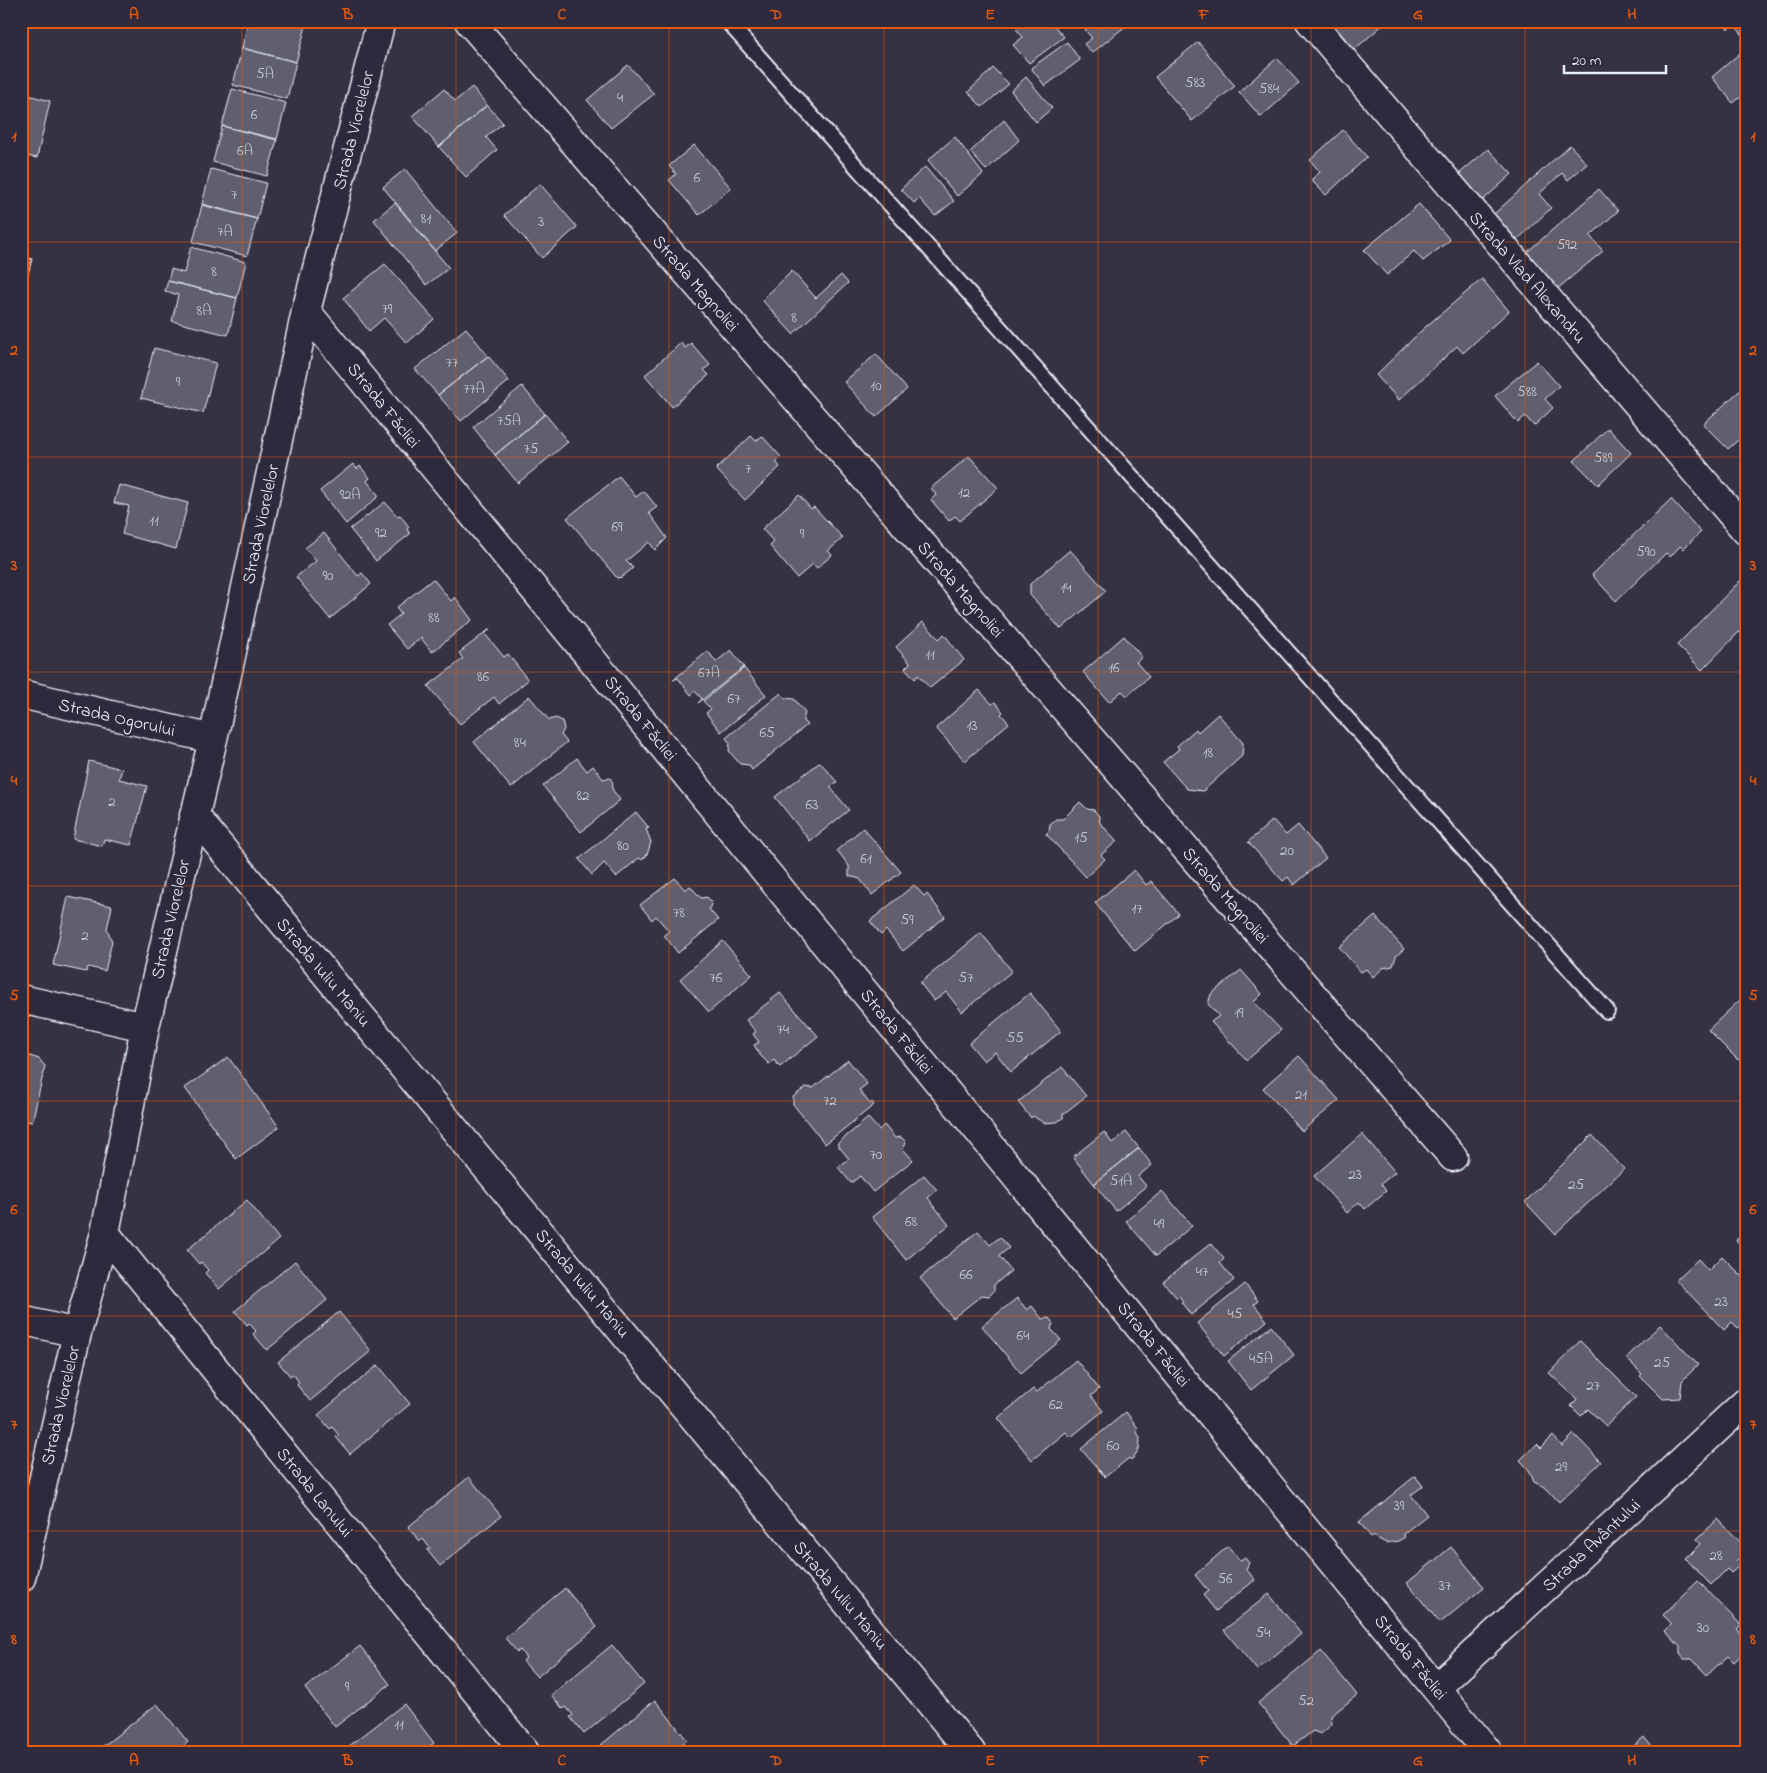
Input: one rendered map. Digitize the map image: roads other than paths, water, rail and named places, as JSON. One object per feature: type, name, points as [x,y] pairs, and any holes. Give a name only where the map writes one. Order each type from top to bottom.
[{"type":"street","name":"Strada Viorelelor","points":[[21,1578],[77,1333],[105,1233],[145,1027],[213,739],[306,311],[381,21]]},
{"type":"street","name":"Strada Magnoliei","points":[[469,21],[1453,1158]]},
{"type":"street","name":"Strada Vlad Alexandru","points":[[1310,21],[1746,532]]},
{"type":"street","name":"Strada Făcliei","points":[[306,311],[1488,1752]]},
{"type":"street","name":"Strada Ogorului","points":[[21,694],[213,739]]},
{"type":"street","name":"Strada Iuliu Maniu","points":[[194,815],[971,1752]]},
{"type":"street","points":[[21,999],[145,1027]]},
{"type":"street","name":"Strada Lanului","points":[[105,1233],[526,1752]]},
{"type":"street","points":[[21,1320],[77,1333]]},
{"type":"street","name":"Strada Avântului","points":[[1436,1688],[1746,1402]]},
{"type":"lane","points":[[727,21],[1607,1011]]}]
